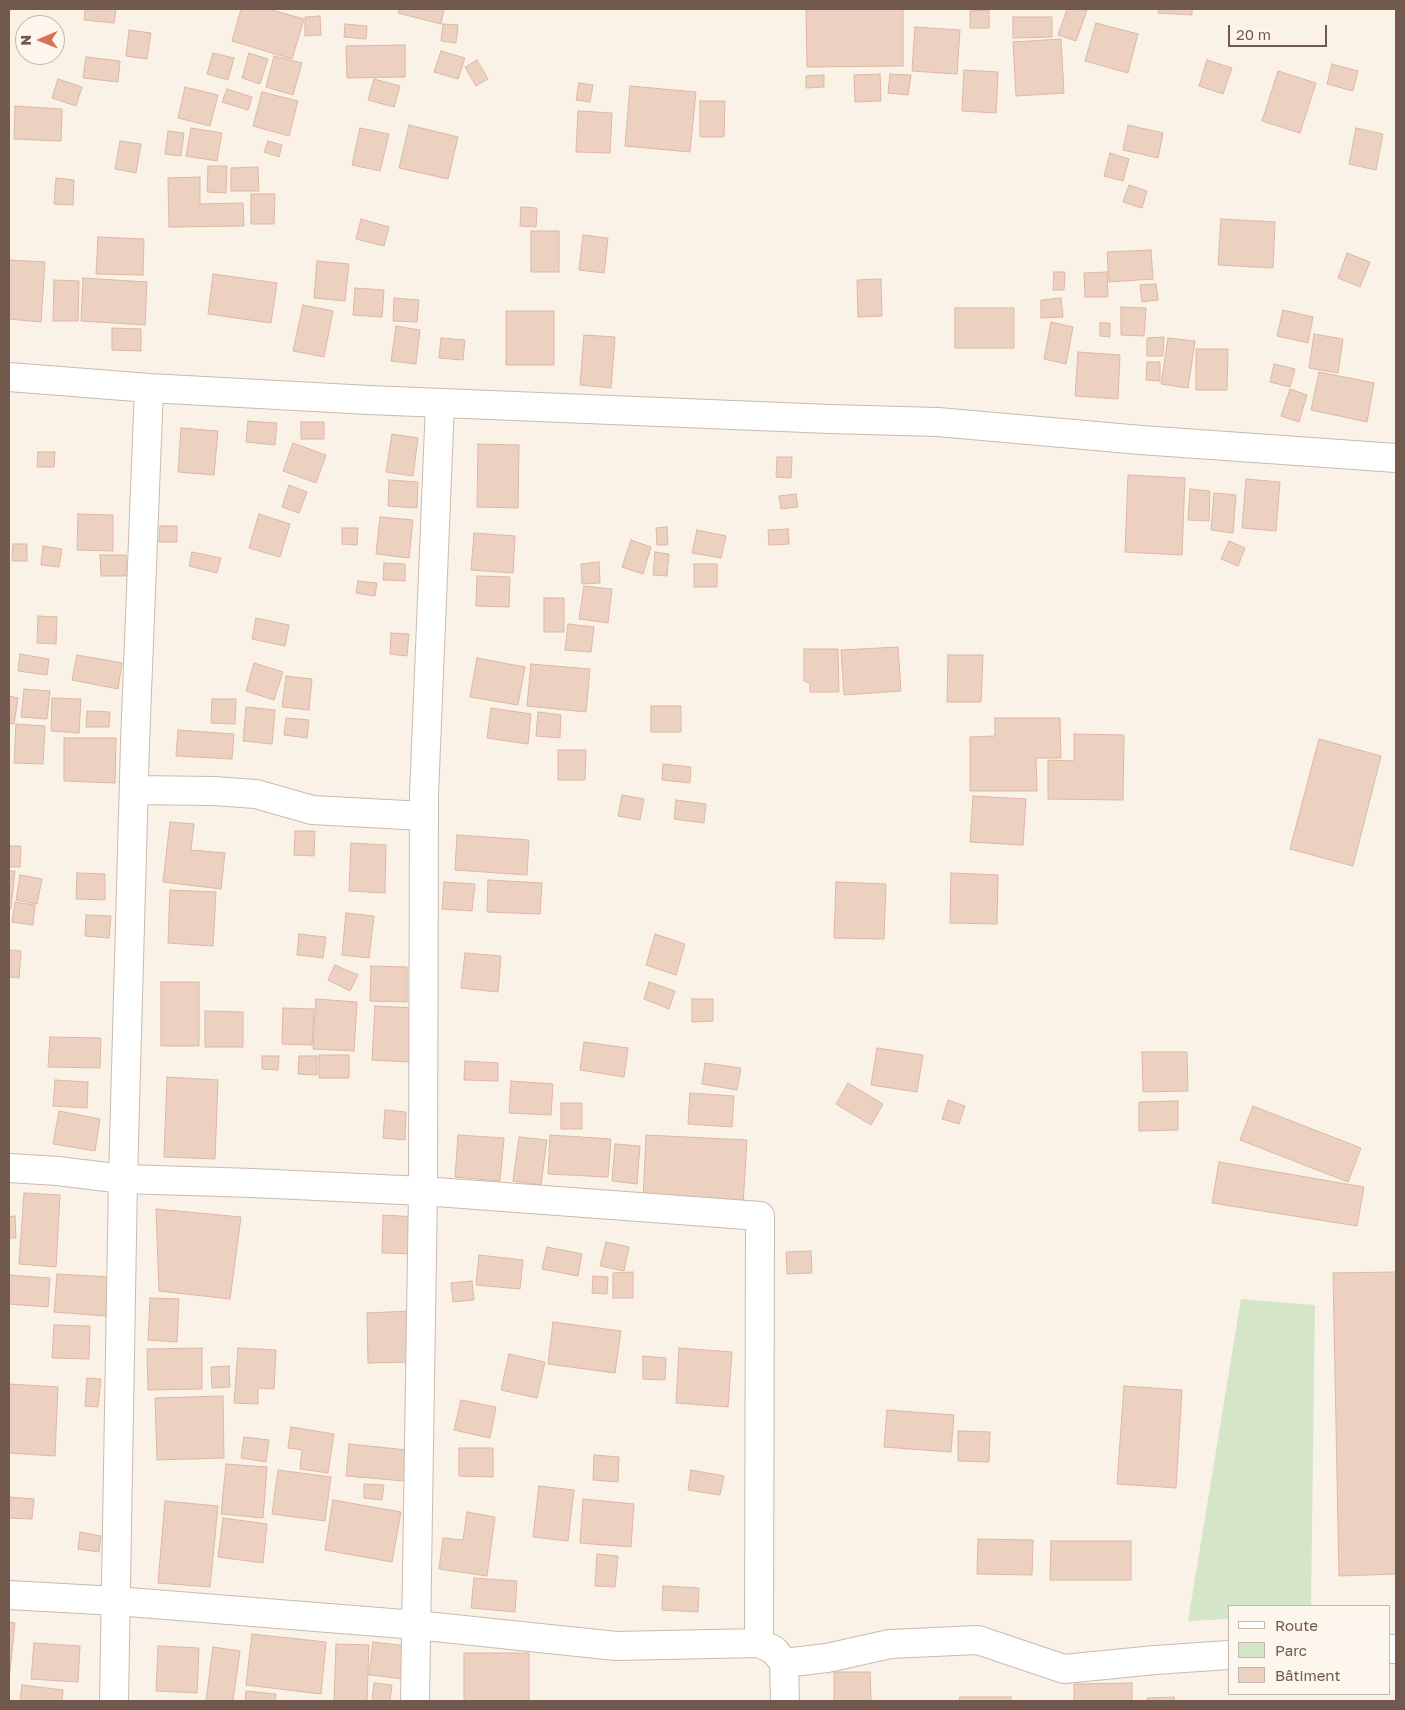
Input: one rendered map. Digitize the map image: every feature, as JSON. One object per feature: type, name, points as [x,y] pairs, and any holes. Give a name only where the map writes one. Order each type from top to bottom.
[{"type":"street","points":[[9,377],[149,388],[440,403],[938,422],[1141,440],[1396,458]]},
{"type":"street","points":[[114,1701],[123,1179],[134,790],[149,388]]},
{"type":"street","points":[[415,1701],[424,1191],[424,816],[440,403]]},
{"type":"street","points":[[134,790],[213,791],[256,794],[312,810],[424,816]]},
{"type":"street","points":[[9,1168],[58,1170],[123,1179],[424,1191],[760,1216],[759,1643]]},
{"type":"street","points":[[9,1595],[116,1601],[416,1625],[616,1646],[759,1643],[774,1650],[784,1663],[785,1701]]},
{"type":"street","points":[[784,1663],[827,1658],[890,1644],[978,1640],[1064,1669],[1228,1655]]},
{"type":"green space","points":[[1241,1299],[1315,1305],[1311,1605],[1228,1605],[1228,1619],[1188,1621]]},
{"type":"building","points":[[85,9],[116,9],[114,23],[84,20]]},
{"type":"building","points":[[241,9],[268,9],[304,19],[292,59],[232,41]]},
{"type":"building","points":[[399,9],[444,9],[441,24],[398,13]]},
{"type":"building","points":[[806,9],[903,9],[903,66],[807,67]]},
{"type":"building","points":[[1067,9],[1087,10],[1076,41],[1058,35]]},
{"type":"building","points":[[1159,9],[1192,9],[1192,15],[1158,13]]},
{"type":"building","points":[[989,10],[989,28],[970,28],[970,11]]},
{"type":"building","points":[[320,16],[321,35],[305,36],[305,17]]},
{"type":"building","points":[[1013,17],[1052,17],[1052,37],[1013,38]]},
{"type":"building","points":[[1096,23],[1138,34],[1128,73],[1085,61]]},
{"type":"building","points":[[345,24],[367,26],[366,39],[344,37]]},
{"type":"building","points":[[443,24],[458,25],[456,43],[441,41]]},
{"type":"building","points":[[915,27],[960,30],[957,74],[912,71]]},
{"type":"building","points":[[129,30],[151,33],[147,59],[126,56]]},
{"type":"building","points":[[1061,39],[1064,93],[1016,96],[1013,42]]},
{"type":"building","points":[[405,45],[405,77],[347,78],[346,46]]},
{"type":"building","points":[[441,51],[465,58],[458,79],[434,72]]},
{"type":"building","points":[[213,53],[234,58],[228,80],[207,74]]},
{"type":"building","points":[[249,53],[268,59],[260,84],[242,78]]},
{"type":"building","points":[[274,56],[302,63],[293,95],[266,87]]},
{"type":"building","points":[[86,57],[120,61],[118,82],[83,78]]},
{"type":"building","points":[[477,60],[488,79],[476,86],[465,67]]},
{"type":"building","points":[[1207,60],[1232,68],[1223,94],[1199,86]]},
{"type":"building","points":[[1332,64],[1358,71],[1353,91],[1327,84]]},
{"type":"building","points":[[964,70],[998,72],[996,113],[962,111]]},
{"type":"building","points":[[1278,71],[1316,83],[1300,133],[1262,121]]},
{"type":"building","points":[[880,74],[881,101],[855,102],[854,75]]},
{"type":"building","points":[[890,74],[911,75],[908,95],[888,93]]},
{"type":"building","points":[[824,75],[824,87],[806,88],[806,76]]},
{"type":"building","points":[[58,79],[82,87],[76,106],[52,98]]},
{"type":"building","points":[[374,79],[400,86],[394,107],[368,100]]},
{"type":"building","points":[[579,83],[593,85],[590,102],[576,100]]},
{"type":"building","points":[[630,86],[696,92],[690,152],[625,146]]},
{"type":"building","points":[[185,87],[218,95],[210,126],[178,118]]},
{"type":"building","points":[[227,89],[252,97],[248,110],[222,102]]},
{"type":"building","points":[[262,92],[298,101],[289,136],[253,126]]},
{"type":"building","points":[[700,101],[725,101],[724,137],[700,137]]},
{"type":"building","points":[[15,106],[62,109],[61,141],[14,139]]},
{"type":"building","points":[[578,111],[612,113],[610,153],[576,152]]},
{"type":"building","points":[[409,125],[458,137],[448,179],[399,168]]},
{"type":"building","points":[[1128,125],[1163,133],[1158,158],[1123,150]]},
{"type":"building","points":[[191,128],[222,133],[217,161],[186,156]]},
{"type":"building","points":[[360,128],[389,134],[380,171],[352,165]]},
{"type":"building","points":[[1356,128],[1383,134],[1376,170],[1349,164]]},
{"type":"building","points":[[168,131],[184,133],[181,156],[165,154]]},
{"type":"building","points":[[120,141],[141,144],[136,173],[115,169]]},
{"type":"building","points":[[268,141],[282,145],[279,157],[264,152]]},
{"type":"building","points":[[1110,153],[1129,159],[1123,181],[1104,176]]},
{"type":"building","points":[[208,166],[227,166],[226,193],[207,192]]},
{"type":"building","points":[[258,167],[259,191],[231,191],[231,168]]},
{"type":"building","points":[[200,177],[200,204],[243,203],[244,226],[169,227],[168,178]]},
{"type":"building","points":[[56,178],[74,180],[73,205],[54,204]]},
{"type":"building","points":[[1129,185],[1147,191],[1142,208],[1123,202]]},
{"type":"building","points":[[251,194],[275,194],[274,224],[251,224]]},
{"type":"building","points":[[521,207],[537,208],[536,227],[520,226]]},
{"type":"building","points":[[361,219],[389,227],[384,246],[356,239]]},
{"type":"building","points":[[1221,219],[1275,222],[1273,268],[1218,265]]},
{"type":"building","points":[[531,231],[559,231],[559,272],[531,272]]},
{"type":"building","points":[[583,235],[608,238],[604,273],[579,270]]},
{"type":"building","points":[[98,237],[144,239],[143,275],[96,274]]},
{"type":"building","points":[[1151,250],[1153,279],[1109,282],[1107,252]]},
{"type":"building","points":[[1347,253],[1370,262],[1360,287],[1338,278]]},
{"type":"building","points":[[9,260],[45,262],[41,322],[9,319]]},
{"type":"building","points":[[317,261],[349,264],[345,301],[314,298]]},
{"type":"building","points":[[1054,272],[1065,272],[1064,290],[1053,290]]},
{"type":"building","points":[[1107,272],[1108,297],[1085,297],[1084,273]]},
{"type":"building","points":[[213,274],[277,283],[271,323],[208,314]]},
{"type":"building","points":[[83,278],[147,282],[145,325],[81,321]]},
{"type":"building","points":[[881,279],[882,316],[858,317],[857,280]]},
{"type":"building","points":[[54,280],[79,281],[78,321],[53,321]]},
{"type":"building","points":[[1156,284],[1158,300],[1142,302],[1140,285]]},
{"type":"building","points":[[355,288],[384,290],[382,317],[353,315]]},
{"type":"building","points":[[394,298],[419,300],[417,322],[393,321]]},
{"type":"building","points":[[1061,298],[1063,317],[1041,318],[1041,300]]},
{"type":"building","points":[[303,305],[333,311],[324,357],[293,351]]},
{"type":"building","points":[[1121,307],[1146,308],[1144,336],[1121,335]]},
{"type":"building","points":[[955,308],[1014,308],[1014,348],[955,348]]},
{"type":"building","points":[[1283,310],[1313,317],[1308,343],[1277,336]]},
{"type":"building","points":[[506,311],[554,311],[554,365],[506,365]]},
{"type":"building","points":[[1051,322],[1073,327],[1066,364],[1044,359]]},
{"type":"building","points":[[1100,323],[1110,323],[1110,337],[1100,336]]},
{"type":"building","points":[[396,326],[420,330],[416,364],[391,361]]},
{"type":"building","points":[[112,328],[141,329],[141,351],[112,350]]},
{"type":"building","points":[[1314,334],[1343,339],[1338,373],[1309,368]]},
{"type":"building","points":[[584,335],[615,337],[611,388],[580,385]]},
{"type":"building","points":[[1164,337],[1163,356],[1147,356],[1147,338]]},
{"type":"building","points":[[441,338],[465,340],[463,360],[439,358]]},
{"type":"building","points":[[1168,338],[1195,341],[1188,388],[1161,384]]},
{"type":"building","points":[[1196,349],[1228,349],[1227,390],[1196,390]]},
{"type":"building","points":[[1078,352],[1120,355],[1118,399],[1075,396]]},
{"type":"building","points":[[1147,362],[1160,362],[1160,381],[1146,380]]},
{"type":"building","points":[[1274,364],[1295,369],[1290,387],[1270,382]]},
{"type":"building","points":[[1319,372],[1374,383],[1367,422],[1311,410]]},
{"type":"building","points":[[1290,389],[1307,395],[1299,422],[1281,416]]},
{"type":"building","points":[[248,421],[277,423],[275,445],[246,442]]},
{"type":"building","points":[[301,422],[324,422],[324,439],[301,439]]},
{"type":"building","points":[[181,428],[218,431],[214,475],[178,472]]},
{"type":"building","points":[[392,434],[418,438],[413,476],[386,472]]},
{"type":"building","points":[[293,443],[326,455],[316,483],[283,471]]},
{"type":"building","points":[[478,444],[519,445],[518,508],[477,507]]},
{"type":"building","points":[[38,452],[55,452],[54,467],[37,467]]},
{"type":"building","points":[[777,457],[792,457],[791,478],[776,477]]},
{"type":"building","points":[[1128,475],[1185,478],[1182,555],[1125,552]]},
{"type":"building","points":[[1246,479],[1280,482],[1276,531],[1242,528]]},
{"type":"building","points":[[389,480],[418,482],[417,508],[388,506]]},
{"type":"building","points":[[289,485],[307,492],[299,513],[282,507]]},
{"type":"building","points":[[1190,489],[1210,491],[1209,521],[1188,520]]},
{"type":"building","points":[[1214,493],[1236,495],[1233,533],[1211,530]]},
{"type":"building","points":[[796,494],[798,507],[781,509],[779,496]]},
{"type":"building","points":[[78,514],[113,515],[113,551],[77,550]]},
{"type":"building","points":[[259,514],[290,524],[280,557],[249,548]]},
{"type":"building","points":[[380,517],[413,520],[409,558],[376,554]]},
{"type":"building","points":[[160,526],[177,526],[177,542],[159,542]]},
{"type":"building","points":[[667,527],[668,545],[657,545],[656,528]]},
{"type":"building","points":[[342,528],[358,528],[357,545],[342,544]]},
{"type":"building","points":[[788,529],[789,544],[769,545],[768,530]]},
{"type":"building","points":[[697,530],[726,536],[721,558],[692,553]]},
{"type":"building","points":[[474,533],[515,536],[513,573],[471,570]]},
{"type":"building","points":[[631,540],[651,547],[643,574],[622,567]]},
{"type":"building","points":[[1229,541],[1245,548],[1238,566],[1221,559]]},
{"type":"building","points":[[13,544],[27,544],[27,561],[12,561]]},
{"type":"building","points":[[43,546],[62,549],[59,567],[41,565]]},
{"type":"building","points":[[192,552],[221,558],[217,573],[189,566]]},
{"type":"building","points":[[655,552],[669,554],[667,576],[653,575]]},
{"type":"building","points":[[100,555],[126,555],[126,576],[101,576]]},
{"type":"building","points":[[599,562],[600,583],[582,584],[581,564]]},
{"type":"building","points":[[384,563],[405,564],[405,581],[383,580]]},
{"type":"building","points":[[694,564],[717,564],[717,587],[694,587]]},
{"type":"building","points":[[477,576],[510,577],[509,607],[476,606]]},
{"type":"building","points":[[358,581],[377,583],[375,596],[356,593]]},
{"type":"building","points":[[584,586],[612,589],[608,623],[579,619]]},
{"type":"building","points":[[544,598],[564,598],[564,632],[544,632]]},
{"type":"building","points":[[38,616],[57,617],[56,644],[37,643]]},
{"type":"building","points":[[256,618],[289,625],[285,646],[252,639]]},
{"type":"building","points":[[568,624],[594,627],[591,652],[565,650]]},
{"type":"building","points":[[391,633],[409,634],[407,656],[390,654]]},
{"type":"building","points":[[898,647],[901,691],[844,695],[841,650]]},
{"type":"building","points":[[804,649],[838,649],[839,692],[810,692],[810,683],[804,681]]},
{"type":"building","points":[[20,654],[49,659],[47,675],[18,671]]},
{"type":"building","points":[[77,655],[122,663],[118,689],[72,680]]},
{"type":"building","points":[[948,655],[983,655],[981,702],[947,702]]},
{"type":"building","points":[[477,658],[525,667],[518,705],[470,697]]},
{"type":"building","points":[[254,663],[283,672],[274,700],[246,691]]},
{"type":"building","points":[[531,664],[590,669],[586,712],[527,706]]},
{"type":"building","points":[[286,676],[312,679],[309,710],[282,707]]},
{"type":"building","points":[[24,689],[50,691],[47,719],[21,717]]},
{"type":"building","points":[[9,696],[18,698],[14,724],[9,723]]},
{"type":"building","points":[[52,698],[81,699],[79,733],[51,731]]},
{"type":"building","points":[[212,699],[236,699],[235,724],[211,723]]},
{"type":"building","points":[[651,706],[681,706],[681,732],[651,732]]},
{"type":"building","points":[[246,707],[275,710],[272,744],[243,741]]},
{"type":"building","points":[[491,708],[531,714],[528,744],[487,738]]},
{"type":"building","points":[[87,711],[110,712],[109,727],[86,727]]},
{"type":"building","points":[[538,712],[561,715],[560,738],[536,736]]},
{"type":"building","points":[[286,718],[309,720],[307,738],[284,735]]},
{"type":"building","points":[[995,718],[1060,718],[1061,758],[1036,758],[1037,791],[970,791],[970,737],[995,736]]},
{"type":"building","points":[[16,724],[45,726],[43,764],[14,763]]},
{"type":"building","points":[[178,730],[234,734],[232,759],[176,756]]},
{"type":"building","points":[[1074,734],[1124,735],[1123,800],[1048,799],[1048,760],[1074,761]]},
{"type":"building","points":[[64,738],[116,738],[115,783],[64,781]]},
{"type":"building","points":[[1319,739],[1381,756],[1353,866],[1290,849]]},
{"type":"building","points":[[558,750],[586,750],[585,780],[558,780]]},
{"type":"building","points":[[663,764],[691,767],[690,783],[662,780]]},
{"type":"building","points":[[622,795],[644,799],[640,820],[618,816]]},
{"type":"building","points":[[973,796],[1026,799],[1023,845],[970,842]]},
{"type":"building","points":[[676,800],[706,804],[704,823],[674,819]]},
{"type":"building","points":[[170,822],[194,824],[191,850],[225,853],[221,889],[163,882]]},
{"type":"building","points":[[295,831],[315,831],[314,856],[294,855]]},
{"type":"building","points":[[457,835],[529,840],[527,875],[455,870]]},
{"type":"building","points":[[351,843],[386,845],[385,893],[349,891]]},
{"type":"building","points":[[9,846],[21,846],[20,867],[9,867]]},
{"type":"building","points":[[9,871],[15,871],[11,909],[9,909]]},
{"type":"building","points":[[77,873],[105,874],[105,900],[76,899]]},
{"type":"building","points":[[951,873],[998,875],[997,924],[950,923]]},
{"type":"building","points":[[20,875],[42,879],[37,904],[16,900]]},
{"type":"building","points":[[488,880],[542,883],[540,914],[487,912]]},
{"type":"building","points":[[444,882],[475,884],[472,911],[442,909]]},
{"type":"building","points":[[836,882],[886,884],[884,939],[834,938]]},
{"type":"building","points":[[170,890],[216,892],[213,946],[168,943]]},
{"type":"building","points":[[15,902],[35,905],[33,925],[12,922]]},
{"type":"building","points":[[346,913],[374,916],[369,958],[342,955]]},
{"type":"building","points":[[86,915],[111,916],[109,938],[85,936]]},
{"type":"building","points":[[299,934],[326,937],[323,958],[297,955]]},
{"type":"building","points":[[655,934],[685,944],[676,975],[646,965]]},
{"type":"building","points":[[9,950],[21,951],[19,978],[9,977]]},
{"type":"building","points":[[465,953],[501,956],[498,992],[461,988]]},
{"type":"building","points":[[335,965],[358,975],[350,991],[328,980]]},
{"type":"building","points":[[371,966],[407,967],[407,1002],[370,1001]]},
{"type":"building","points":[[161,982],[199,982],[199,1046],[161,1046]]},
{"type":"building","points":[[649,982],[675,991],[669,1009],[644,999]]},
{"type":"building","points":[[316,999],[357,1002],[354,1051],[313,1049]]},
{"type":"building","points":[[692,999],[713,999],[713,1021],[692,1022]]},
{"type":"building","points":[[375,1006],[413,1008],[410,1062],[372,1060]]},
{"type":"building","points":[[283,1008],[314,1009],[312,1045],[282,1044]]},
{"type":"building","points":[[205,1011],[243,1012],[243,1047],[205,1047]]},
{"type":"building","points":[[50,1037],[101,1038],[100,1068],[48,1067]]},
{"type":"building","points":[[584,1042],[628,1048],[624,1077],[580,1070]]},
{"type":"building","points":[[877,1048],[923,1055],[917,1092],[871,1085]]},
{"type":"building","points":[[1142,1052],[1187,1052],[1188,1091],[1143,1092]]},
{"type":"building","points":[[319,1055],[349,1055],[349,1078],[319,1078]]},
{"type":"building","points":[[262,1056],[279,1056],[278,1070],[262,1069]]},
{"type":"building","points":[[299,1056],[317,1056],[317,1075],[298,1074]]},
{"type":"building","points":[[465,1061],[498,1063],[498,1081],[464,1080]]},
{"type":"building","points":[[705,1063],[741,1068],[737,1090],[702,1084]]},
{"type":"building","points":[[167,1077],[218,1080],[215,1159],[164,1157]]},
{"type":"building","points":[[55,1080],[88,1082],[87,1108],[53,1106]]},
{"type":"building","points":[[511,1081],[553,1084],[551,1115],[509,1113]]},
{"type":"building","points":[[848,1083],[883,1104],[871,1125],[836,1104]]},
{"type":"building","points":[[690,1093],[734,1096],[732,1127],[688,1124]]},
{"type":"building","points":[[948,1100],[965,1106],[959,1124],[942,1119]]},
{"type":"building","points":[[1178,1101],[1178,1130],[1139,1131],[1139,1102]]},
{"type":"building","points":[[561,1103],[582,1103],[582,1129],[561,1129]]},
{"type":"building","points":[[1253,1106],[1361,1148],[1348,1182],[1240,1140]]},
{"type":"building","points":[[385,1110],[406,1112],[405,1140],[383,1138]]},
{"type":"building","points":[[59,1111],[100,1119],[95,1151],[53,1144]]},
{"type":"building","points":[[458,1135],[504,1138],[500,1181],[455,1177]]},
{"type":"building","points":[[550,1135],[611,1139],[608,1177],[548,1174]]},
{"type":"building","points":[[646,1135],[747,1140],[743,1205],[643,1200]]},
{"type":"building","points":[[519,1137],[547,1140],[541,1185],[513,1181]]},
{"type":"building","points":[[615,1144],[640,1146],[637,1184],[612,1181]]},
{"type":"building","points":[[1219,1162],[1364,1187],[1357,1226],[1212,1203]]},
{"type":"building","points":[[24,1193],[60,1195],[56,1267],[19,1264]]},
{"type":"building","points":[[156,1209],[241,1217],[230,1299],[159,1291]]},
{"type":"building","points":[[383,1215],[417,1217],[416,1254],[382,1253]]},
{"type":"building","points":[[15,1216],[16,1238],[9,1238],[9,1217]]},
{"type":"building","points":[[606,1242],[629,1247],[624,1271],[600,1266]]},
{"type":"building","points":[[547,1247],[582,1254],[578,1276],[542,1269]]},
{"type":"building","points":[[811,1251],[812,1273],[787,1274],[786,1252]]},
{"type":"building","points":[[479,1255],[523,1260],[520,1289],[476,1285]]},
{"type":"building","points":[[633,1272],[633,1298],[613,1298],[613,1273]]},
{"type":"building","points":[[1396,1272],[1396,1574],[1339,1576],[1333,1273]]},
{"type":"building","points":[[57,1274],[109,1277],[106,1316],[54,1312]]},
{"type":"building","points":[[9,1275],[50,1278],[48,1307],[9,1304]]},
{"type":"building","points":[[593,1276],[608,1277],[607,1294],[592,1293]]},
{"type":"building","points":[[472,1281],[474,1300],[453,1302],[451,1283]]},
{"type":"building","points":[[150,1298],[179,1299],[177,1342],[148,1340]]},
{"type":"building","points":[[411,1311],[413,1362],[368,1363],[367,1313]]},
{"type":"building","points":[[553,1322],[621,1331],[615,1373],[548,1364]]},
{"type":"building","points":[[54,1325],[90,1326],[89,1359],[52,1358]]},
{"type":"building","points":[[202,1348],[202,1389],[148,1390],[147,1349]]},
{"type":"building","points":[[238,1348],[276,1350],[274,1389],[258,1388],[258,1404],[234,1403]]},
{"type":"building","points":[[679,1348],[732,1352],[728,1407],[676,1403]]},
{"type":"building","points":[[509,1354],[545,1362],[537,1398],[501,1390]]},
{"type":"building","points":[[643,1356],[666,1358],[665,1380],[643,1379]]},
{"type":"building","points":[[229,1366],[230,1387],[212,1388],[211,1367]]},
{"type":"building","points":[[87,1378],[101,1379],[98,1407],[85,1406]]},
{"type":"building","points":[[9,1384],[58,1387],[55,1456],[9,1453]]},
{"type":"building","points":[[1124,1386],[1182,1390],[1176,1488],[1117,1484]]},
{"type":"building","points":[[223,1396],[224,1458],[157,1460],[155,1398]]},
{"type":"building","points":[[461,1400],[496,1407],[490,1438],[454,1430]]},
{"type":"building","points":[[887,1410],[954,1415],[951,1452],[884,1447]]},
{"type":"building","points":[[291,1427],[334,1434],[328,1473],[300,1469],[302,1450],[288,1448]]},
{"type":"building","points":[[958,1431],[990,1432],[989,1462],[958,1461]]},
{"type":"building","points":[[244,1437],[269,1440],[266,1462],[241,1458]]},
{"type":"building","points":[[349,1444],[407,1450],[404,1481],[346,1476]]},
{"type":"building","points":[[459,1448],[493,1448],[493,1477],[459,1476]]},
{"type":"building","points":[[594,1455],[619,1457],[618,1482],[593,1480]]},
{"type":"building","points":[[226,1464],[267,1467],[263,1518],[221,1514]]},
{"type":"building","points":[[278,1470],[331,1477],[325,1521],[272,1514]]},
{"type":"building","points":[[691,1470],[724,1476],[720,1495],[688,1490]]},
{"type":"building","points":[[364,1484],[384,1485],[382,1500],[364,1498]]},
{"type":"building","points":[[539,1486],[574,1490],[568,1541],[533,1537]]},
{"type":"building","points":[[9,1497],[34,1499],[32,1519],[9,1518]]},
{"type":"building","points":[[583,1499],[634,1504],[631,1547],[580,1543]]},
{"type":"building","points":[[333,1500],[401,1512],[392,1562],[325,1550]]},
{"type":"building","points":[[165,1501],[218,1506],[210,1587],[158,1583]]},
{"type":"building","points":[[467,1512],[495,1517],[487,1576],[439,1569],[443,1538],[463,1540]]},
{"type":"building","points":[[223,1518],[267,1524],[263,1563],[218,1557]]},
{"type":"building","points":[[80,1532],[101,1536],[99,1552],[78,1549]]},
{"type":"building","points":[[978,1539],[1033,1540],[1032,1575],[977,1574]]},
{"type":"building","points":[[1051,1541],[1131,1541],[1131,1580],[1050,1580]]},
{"type":"building","points":[[597,1554],[618,1556],[615,1587],[595,1586]]},
{"type":"building","points":[[474,1578],[517,1581],[515,1612],[471,1608]]},
{"type":"building","points":[[663,1586],[699,1588],[698,1612],[662,1610]]},
{"type":"building","points":[[9,1622],[15,1623],[9,1681]]},
{"type":"building","points":[[252,1634],[326,1642],[321,1694],[246,1685]]},
{"type":"building","points":[[373,1642],[408,1646],[404,1679],[369,1675]]},
{"type":"building","points":[[34,1643],[80,1646],[78,1682],[31,1679]]},
{"type":"building","points":[[336,1644],[369,1645],[367,1701],[334,1701]]},
{"type":"building","points":[[158,1646],[199,1648],[197,1693],[156,1691]]},
{"type":"building","points":[[213,1647],[240,1651],[233,1701],[206,1701]]},
{"type":"building","points":[[464,1653],[529,1653],[529,1701],[464,1701]]},
{"type":"building","points":[[834,1672],[870,1672],[871,1701],[834,1701]]},
{"type":"building","points":[[374,1683],[392,1685],[390,1701],[372,1701]]},
{"type":"building","points":[[1132,1683],[1132,1701],[1074,1701],[1074,1684]]},
{"type":"building","points":[[22,1685],[63,1690],[62,1701],[20,1701]]},
{"type":"building","points":[[246,1691],[276,1694],[275,1701],[245,1701]]},
{"type":"building","points":[[960,1697],[1011,1697],[1011,1701],[959,1701]]},
{"type":"building","points":[[1174,1697],[1175,1701],[1147,1701],[1147,1698]]}]
